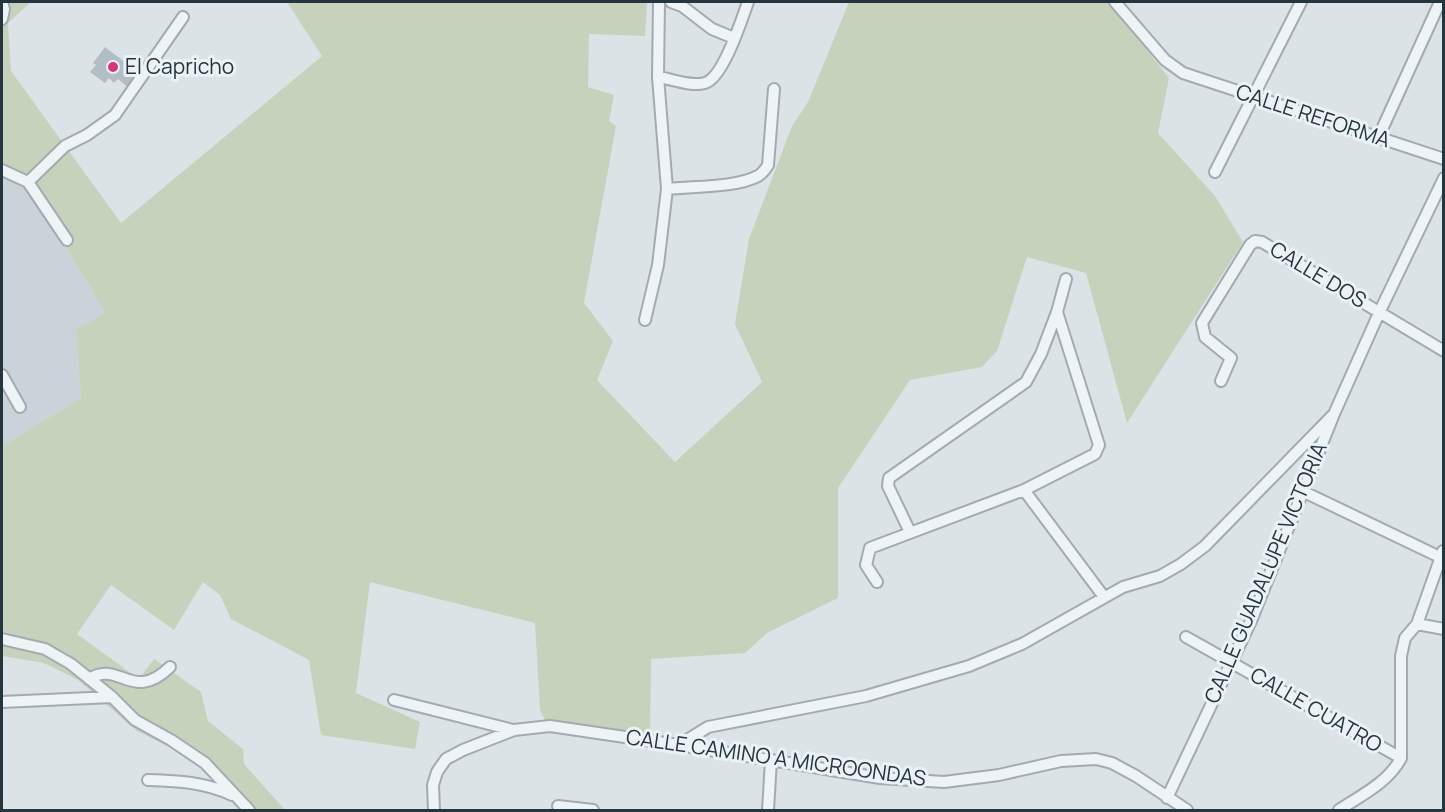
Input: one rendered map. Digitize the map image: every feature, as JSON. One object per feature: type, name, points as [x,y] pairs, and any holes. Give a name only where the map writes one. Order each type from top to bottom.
[{"type":"street","points":[[2,2],[4,9],[2,19]]},
{"type":"street","points":[[645,320],[658,265],[667,189],[658,76],[660,2]]},
{"type":"street","points":[[671,2],[682,6],[712,29],[734,38]]},
{"type":"street","points":[[658,76],[696,84],[712,79],[718,72],[734,38],[748,2]]},
{"type":"street","name":"CALLE REFORMA","points":[[1115,2],[1165,60],[1183,73],[1443,159]]},
{"type":"street","points":[[1215,172],[1301,2]]},
{"type":"street","points":[[1378,138],[1440,2]]},
{"type":"street","points":[[28,182],[65,146],[87,135],[115,114],[183,17]]},
{"type":"street","points":[[667,189],[749,180],[761,175],[768,165],[774,89]]},
{"type":"street","points":[[2,170],[28,182],[67,240]]},
{"type":"street","name":"CALLE GUADALUPE VICTORIA","points":[[1167,798],[1274,568],[1302,491],[1334,414],[1443,178]]},
{"type":"street","name":"CALLE DOS","points":[[1221,381],[1231,358],[1205,337],[1202,323],[1250,245],[1255,241],[1262,242],[1443,351]]},
{"type":"street","points":[[910,532],[888,486],[889,478],[1026,382],[1041,354],[1057,312],[1066,279]]},
{"type":"street","points":[[877,582],[866,565],[870,548],[1024,490],[1095,454],[1099,445],[1057,312]]},
{"type":"street","points":[[2,375],[20,407]]},
{"type":"street","name":"CALLE GUADALUPE VICTORIA","points":[[679,745],[708,727],[866,696],[969,666],[1022,644],[1123,587],[1160,576],[1205,546],[1334,414]]},
{"type":"street","points":[[1024,490],[1104,597]]},
{"type":"street","points":[[1302,491],[1443,555],[1417,624],[1405,638],[1401,656],[1401,758],[1396,768],[1385,778],[1339,810]]},
{"type":"street","points":[[1417,624],[1443,629]]},
{"type":"street","name":"CALLE CUATRO","points":[[1185,637],[1232,661],[1401,758]]},
{"type":"street","points":[[2,639],[45,649],[71,664],[112,697],[135,720],[171,740],[205,764],[249,810]]},
{"type":"street","points":[[89,679],[99,672],[142,683],[158,679],[170,667]]},
{"type":"street","points":[[2,702],[112,697]]},
{"type":"street","points":[[394,700],[514,730]]},
{"type":"street","name":"CALLE CAMINO A MICROONDAS","points":[[434,810],[435,778],[447,759],[463,750],[514,730],[550,726],[880,778],[944,782],[989,777],[1060,761],[1096,759],[1112,763],[1136,776],[1187,810]]},
{"type":"street","points":[[768,810],[771,760]]},
{"type":"street","points":[[148,780],[195,783],[216,787],[238,797]]},
{"type":"street","points":[[558,806],[593,810]]},
{"type":"shaded area","points":[[2,175],[37,198],[105,313],[76,329],[81,398],[2,446]]},
{"type":"green space","points":[[2,2],[31,2],[8,23],[11,71],[121,223],[322,56],[287,2],[647,2],[645,36],[589,34],[588,87],[614,95],[609,121],[616,126],[584,303],[613,341],[597,380],[675,462],[762,382],[735,324],[749,239],[792,126],[808,102],[849,2],[1110,2],[1169,78],[1158,133],[1215,196],[1243,242],[1127,423],[1086,273],[1027,257],[997,351],[982,367],[910,380],[838,488],[838,598],[767,633],[745,653],[651,659],[650,737],[545,720],[540,710],[535,623],[370,582],[356,693],[420,722],[415,749],[321,735],[309,660],[231,619],[220,595],[203,582],[174,630],[111,585],[77,634],[139,679],[154,659],[201,692],[208,721],[243,749],[244,764],[285,810],[242,810],[216,780],[177,751],[137,731],[78,680],[44,663],[2,656],[2,446],[81,398],[76,329],[105,313],[37,198],[2,175]]},
{"type":"building","name":"El Capricho","points":[[105,47],[134,69],[132,72],[138,77],[129,88],[118,79],[114,83],[109,78],[105,83],[90,72],[96,65],[93,63]]},
{"type":"place","name":"El Capricho","points":[[113,67]]}]
